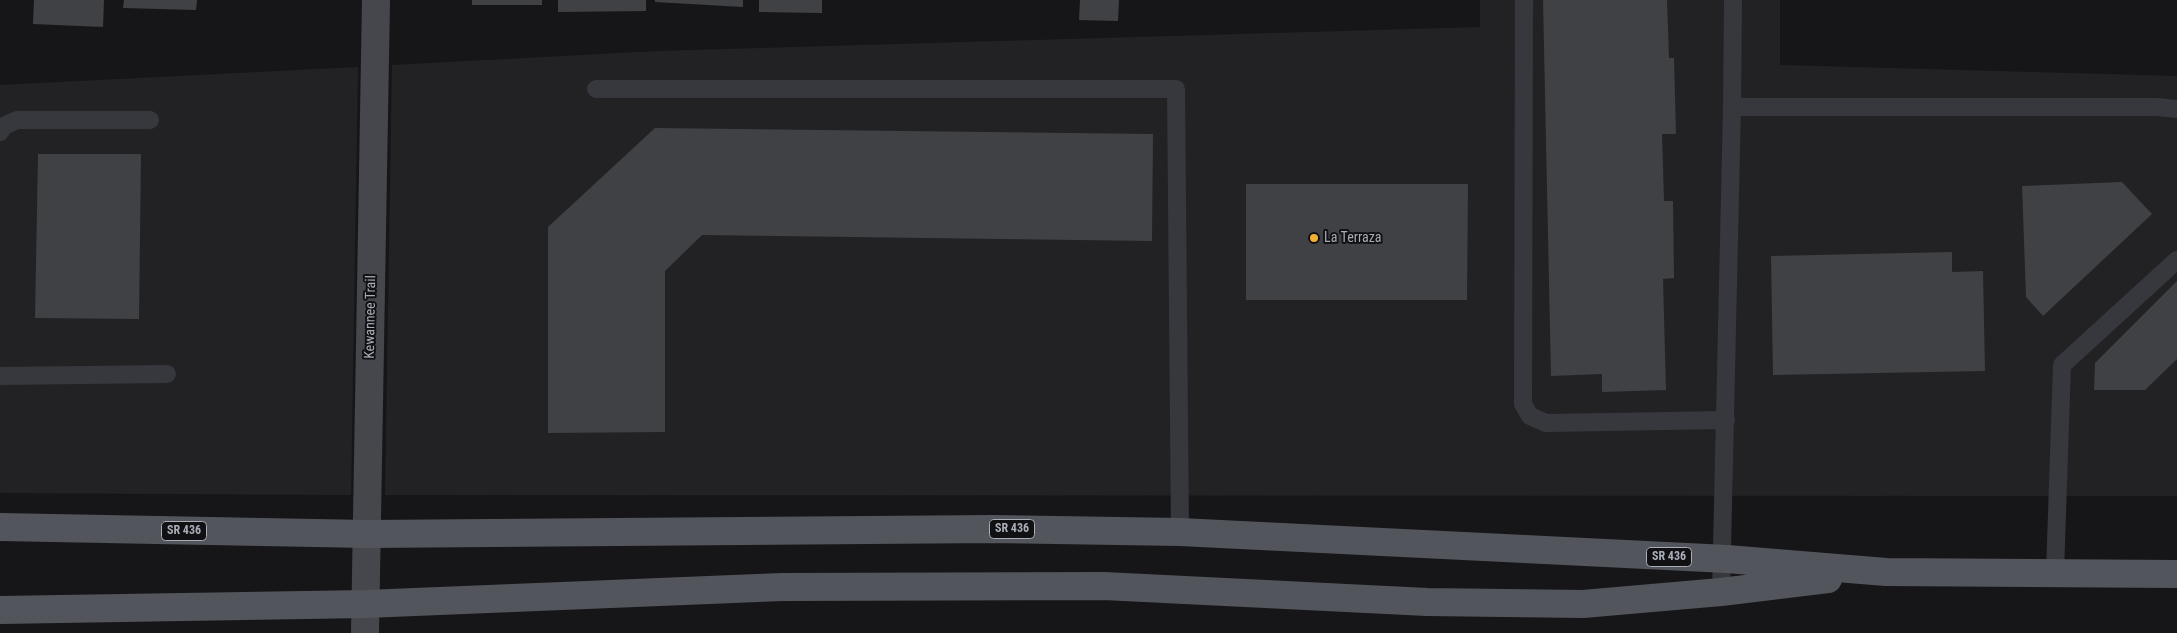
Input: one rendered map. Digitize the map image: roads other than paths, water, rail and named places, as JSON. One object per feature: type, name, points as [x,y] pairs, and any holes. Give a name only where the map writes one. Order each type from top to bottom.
[{"type":"main road","name":"SR 436","points":[[0,527],[367,534],[993,528],[1180,532],[1722,559],[1886,572],[2177,574]]},
{"type":"main road","points":[[0,610],[366,604],[782,587],[1104,586],[1427,602],[1583,604],[1721,592],[1886,572]]},
{"type":"street","name":"Kewannee Trail","points":[[365,633],[376,0]]},
{"type":"lane","points":[[1524,0],[1523,404],[1530,416],[1546,423],[1726,420]]},
{"type":"lane","points":[[1721,592],[1726,420],[1733,0]]},
{"type":"lane","points":[[596,89],[1176,89],[1180,532]]},
{"type":"lane","points":[[1732,107],[2157,106],[2177,109]]},
{"type":"lane","points":[[0,132],[4,126],[17,120],[150,120]]},
{"type":"lane","points":[[2055,573],[2062,365],[2177,260]]},
{"type":"lane","points":[[0,376],[167,374]]},
{"type":"place","name":"La Terraza","points":[[1314,238]]}]
